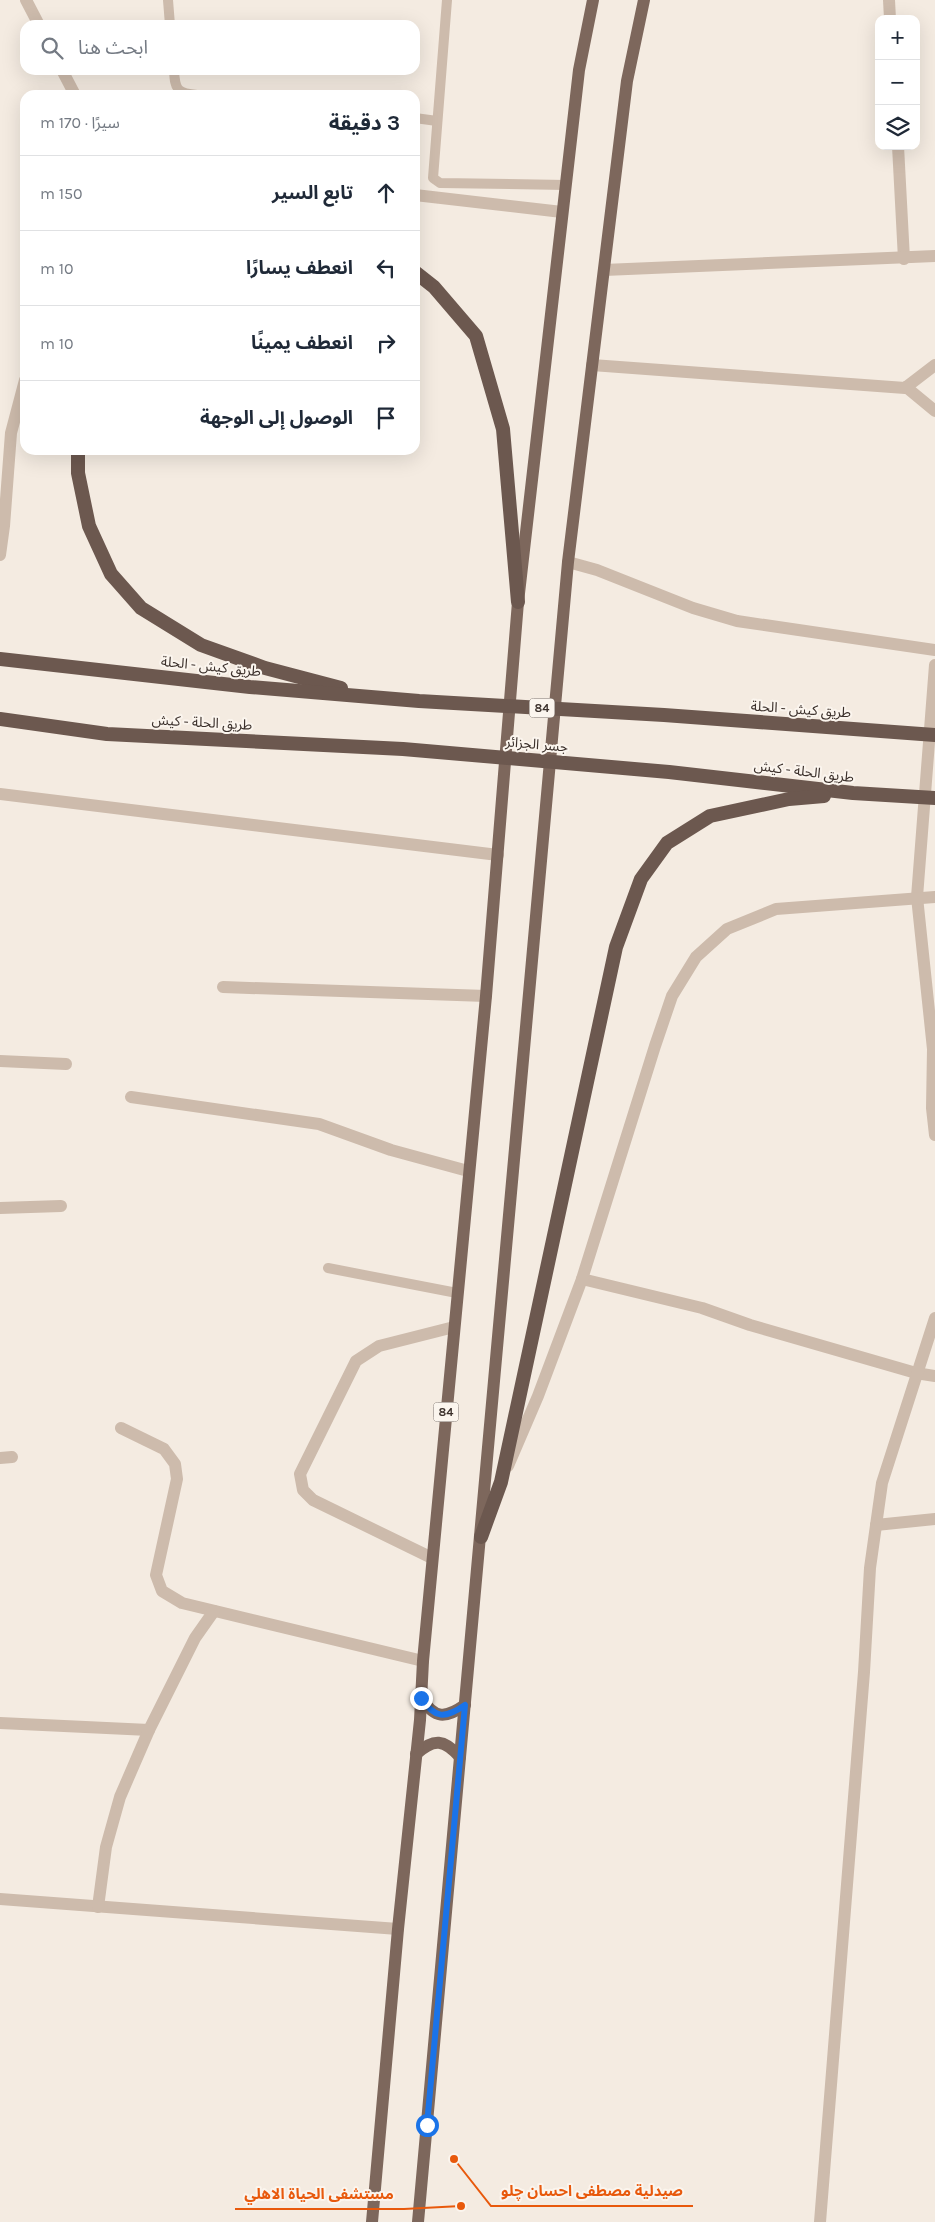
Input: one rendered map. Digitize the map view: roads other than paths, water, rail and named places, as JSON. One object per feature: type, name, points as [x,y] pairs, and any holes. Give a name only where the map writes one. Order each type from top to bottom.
[{"type":"highway","points":[[420,276],[434,286],[476,336],[502,428],[518,602]]},
{"type":"highway","points":[[78,455],[78,473],[89,526],[111,574],[140,608],[201,644],[265,668],[378,697]]},
{"type":"highway","name":"طريق كيش - الحلة","points":[[0,659],[250,687],[419,701],[935,735]]},
{"type":"highway","name":"طريق الحلة - كيش","points":[[0,719],[106,734],[403,749]]},
{"type":"highway","name":"جسر الجزائر","points":[[403,749],[669,772]]},
{"type":"highway","name":"طريق الحلة - كيش","points":[[669,772],[859,794],[935,798]]},
{"type":"highway","points":[[481,1537],[501,1482],[616,947],[641,879],[667,843],[710,816],[789,799],[859,794]]},
{"type":"main road","points":[[518,602],[579,70],[593,0]]},
{"type":"main road","points":[[418,2222],[568,562],[627,81],[644,0]]},
{"type":"main road","name":"84","points":[[372,2222],[398,1929],[416,1754],[432,1558],[486,996],[518,602]]},
{"type":"main road","points":[[421,1698],[428,1708],[443,1715],[452,1714],[465,1705]]},
{"type":"main road","points":[[416,1754],[427,1744],[437,1742],[452,1748],[460,1757]]},
{"type":"street","points":[[26,0],[36,20]]},
{"type":"street","points":[[890,0],[890,15]]},
{"type":"street","points":[[65,75],[72,90]]},
{"type":"street","points":[[898,150],[904,259]]},
{"type":"street","points":[[420,196],[562,212]]},
{"type":"street","points":[[604,270],[904,259],[935,256]]},
{"type":"street","points":[[592,364],[906,388],[935,411]]},
{"type":"street","points":[[906,388],[935,365]]},
{"type":"street","points":[[0,555],[12,433],[20,400]]},
{"type":"street","points":[[568,562],[598,570],[693,608],[737,621],[935,650]]},
{"type":"street","points":[[935,665],[917,897],[933,1049],[932,1108],[935,1135]]},
{"type":"street","points":[[0,794],[498,856]]},
{"type":"street","points":[[501,1482],[538,1396],[582,1279],[654,1046],[672,996],[696,957],[727,929],[776,909],[935,897]]},
{"type":"street","points":[[222,987],[486,996]]},
{"type":"street","points":[[0,1061],[66,1064]]},
{"type":"street","points":[[131,1097],[319,1124],[391,1150],[468,1171]]},
{"type":"street","points":[[0,1208],[61,1206]]},
{"type":"street","points":[[582,1279],[702,1308],[750,1325],[916,1373],[935,1376]]},
{"type":"street","points":[[820,2222],[864,1672],[870,1568],[882,1483],[935,1318]]},
{"type":"street","points":[[432,1558],[313,1500],[303,1490],[300,1474],[356,1361],[379,1346],[454,1327]]},
{"type":"street","points":[[121,1428],[164,1448],[175,1464],[177,1479],[156,1575],[162,1591],[182,1603],[423,1661]]},
{"type":"street","points":[[876,1524],[935,1519]]},
{"type":"street","points":[[98,1907],[106,1847],[120,1797],[149,1730],[195,1638],[214,1610]]},
{"type":"street","points":[[0,1724],[149,1730]]},
{"type":"street","points":[[0,1899],[398,1929]]},
{"type":"lane","points":[[168,0],[170,20]]},
{"type":"lane","points":[[447,0],[432,174],[440,183],[566,185]]},
{"type":"lane","points":[[174,75],[175,86],[179,90]]},
{"type":"lane","points":[[420,119],[437,121]]},
{"type":"lane","points":[[328,1268],[457,1293]]},
{"type":"place","name":"صيدلية مصطفى احسان چلو","points":[[454,2159]]},
{"type":"place","name":"مستشفى الحياة الاهلي","points":[[461,2206]]}]
